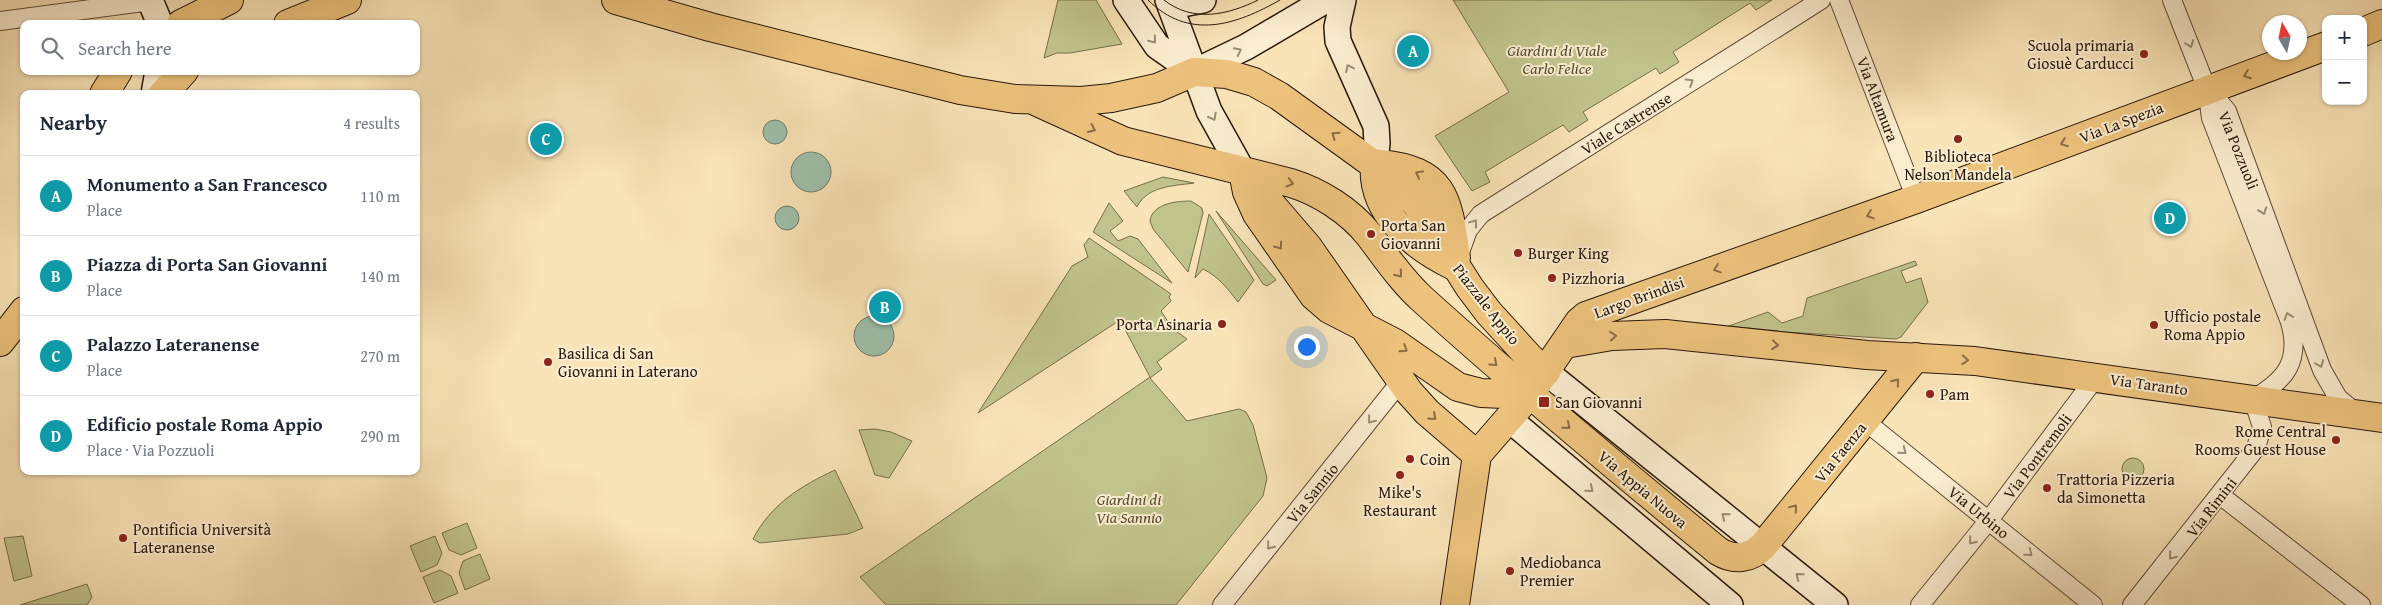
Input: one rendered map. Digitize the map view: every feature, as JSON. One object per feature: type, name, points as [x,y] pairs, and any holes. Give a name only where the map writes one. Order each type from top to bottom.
[{"type":"main road","points":[[190,20],[229,0]]},
{"type":"main road","points":[[298,20],[348,0]]},
{"type":"main road","points":[[616,0],[710,27],[960,90],[1033,100],[1081,101],[1122,97],[1157,88],[1246,47],[1326,0]]},
{"type":"main road","points":[[1126,0],[1157,46],[1194,72]]},
{"type":"main road","points":[[1203,0],[1170,3],[1209,111],[1243,172],[1322,266],[1401,381],[1427,412],[1477,456]]},
{"type":"main road","points":[[1343,0],[1337,27],[1338,41],[1376,126],[1376,182],[1382,199],[1401,230],[1424,250],[1457,267]]},
{"type":"main road","points":[[2367,30],[2382,24]]},
{"type":"main road","name":"Via La Spezia","points":[[1916,199],[2322,47]]},
{"type":"main road","name":"Piazzale Appio","points":[[1194,72],[1227,74],[1260,85],[1375,163],[1398,182],[1418,206],[1457,267],[1498,323],[1546,372]]},
{"type":"main road","points":[[106,90],[116,75]]},
{"type":"main road","points":[[155,90],[157,75]]},
{"type":"main road","points":[[167,90],[180,75]]},
{"type":"main road","name":"Via Appia Nuova","points":[[1033,100],[1113,138],[1300,186],[1345,213],[1369,235],[1415,293],[1529,395],[1718,551],[1730,557],[1745,557],[1754,554],[1763,546]]},
{"type":"main road","points":[[1375,163],[1400,166],[1414,171],[1429,180],[1440,191],[1450,214],[1457,267]]},
{"type":"main road","points":[[1243,172],[1247,192],[1257,214],[1314,296],[1334,313],[1395,342],[1458,387],[1472,392],[1529,395]]},
{"type":"main road","name":"Largo Brindisi","points":[[1565,344],[1579,322],[1593,313],[1916,199]]},
{"type":"main road","points":[[0,342],[20,315]]},
{"type":"main road","name":"Largo Brindisi","points":[[1565,344],[1612,336],[1665,334],[1867,355],[1916,357]]},
{"type":"main road","points":[[1455,605],[1477,456],[1529,395],[1565,344]]},
{"type":"main road","name":"Via Taranto","points":[[1916,357],[1975,361],[2370,416]]},
{"type":"main road","name":"Via Faenza","points":[[1763,546],[1916,357]]},
{"type":"main road","name":"Via Appia Nuova","points":[[1546,372],[1835,605]]},
{"type":"main road","points":[[1493,394],[1509,419]]},
{"type":"main road","name":"Via Appia Nuova","points":[[1509,419],[1725,603]]},
{"type":"street","name":"Viale Castrense","points":[[1457,267],[1463,241],[1473,222],[1481,214],[1821,0]]},
{"type":"street","name":"Via Altamura","points":[[1839,0],[1916,199]]},
{"type":"street","points":[[2172,0],[2208,89]]},
{"type":"street","points":[[3,21],[154,6]]},
{"type":"street","points":[[3,21],[20,23]]},
{"type":"street","name":"Via Pozzuoli","points":[[2208,89],[2211,118],[2292,328],[2294,354],[2290,366],[2277,384],[2253,399]]},
{"type":"street","name":"Via Pozzuoli","points":[[2208,89],[2226,112],[2322,370],[2338,398],[2370,416]]},
{"type":"street","name":"Via Pontremoli","points":[[1920,605],[1989,520],[2096,377]]},
{"type":"street","name":"Via Sannio","points":[[1222,605],[1401,381]]},
{"type":"street","name":"Via Rimini","points":[[2132,605],[2220,495],[2260,441],[2261,422],[2253,399]]},
{"type":"street","name":"Via Urbino","points":[[1865,421],[2093,605]]},
{"type":"street","points":[[2220,495],[2361,605]]},
{"type":"green space","points":[[1058,0],[1096,0],[1122,44],[1070,53],[1057,53],[1044,58]]},
{"type":"green space","name":"Giardini di Viale Carlo Felice","points":[[1453,0],[1772,0],[1756,10],[1750,3],[1673,52],[1679,62],[1660,74],[1656,68],[1583,112],[1588,120],[1569,132],[1563,125],[1485,172],[1490,182],[1472,191],[1435,136],[1509,92]]},
{"type":"green space","points":[[1163,177],[1194,183],[1161,188],[1147,195],[1137,207],[1124,191]]},
{"type":"green space","points":[[1191,201],[1202,208],[1203,213],[1188,272],[1153,229],[1150,221],[1155,210],[1166,204]]},
{"type":"green space","points":[[1109,203],[1123,221],[1110,231],[1118,241],[1130,236],[1138,239],[1172,283],[1093,232]]},
{"type":"green space","points":[[1216,211],[1276,280],[1267,286],[1263,284]]},
{"type":"green space","points":[[1209,214],[1254,280],[1238,302],[1222,283],[1209,272],[1203,269],[1195,278]]},
{"type":"green space","name":"Giardini di Via Sannio","points":[[1089,238],[1171,294],[1169,297],[1171,301],[1161,311],[1172,328],[1187,339],[1157,362],[1162,369],[1150,378],[1187,421],[1239,409],[1246,412],[1253,425],[1267,478],[1263,496],[1176,605],[886,605],[860,577],[1150,377],[1120,320],[978,413],[1072,266],[1088,257],[1084,245]]},
{"type":"green space","points":[[1915,261],[1917,265],[1901,271],[1906,283],[1921,278],[1928,302],[1901,337],[1896,339],[1723,328],[1768,312],[1782,323],[1803,316],[1807,298]]},
{"type":"green space","points":[[875,429],[891,432],[912,441],[889,478],[875,475],[859,430]]},
{"type":"green space","points":[[2129,458],[2137,458],[2144,465],[2144,473],[2137,480],[2129,480],[2122,473],[2122,465]]},
{"type":"green space","points":[[835,470],[863,528],[848,534],[760,543],[753,539],[769,516],[788,497]]},
{"type":"green space","points":[[467,523],[477,548],[461,555],[449,550],[442,533]]},
{"type":"green space","points":[[23,536],[32,576],[14,581],[4,538]]},
{"type":"green space","points":[[435,536],[442,553],[437,565],[421,572],[410,546]]},
{"type":"green space","points":[[480,554],[490,579],[465,590],[459,573],[463,561]]},
{"type":"green space","points":[[440,570],[451,576],[458,593],[434,603],[423,577]]},
{"type":"green space","points":[[87,584],[92,597],[87,605],[20,605]]},
{"type":"shaded area","points":[[775,120],[784,123],[787,132],[784,141],[775,144],[766,141],[763,132],[766,123]]},
{"type":"shaded area","points":[[815,152],[822,155],[828,161],[831,172],[830,180],[822,189],[815,192],[807,192],[800,189],[792,180],[791,168],[794,161],[803,153]]},
{"type":"shaded area","points":[[787,206],[796,209],[799,218],[796,227],[787,230],[778,227],[775,218],[778,209]]},
{"type":"shaded area","points":[[878,316],[885,319],[891,325],[894,336],[893,344],[885,353],[878,356],[870,356],[863,353],[855,344],[854,332],[857,325],[866,317]]},
{"type":"tram line","points":[[1148,0],[1164,13],[1180,21],[1196,25],[1230,22],[1280,0]]},
{"type":"tram line","points":[[1164,0],[1187,12],[1199,14],[1223,13],[1258,0]]},
{"type":"place","name":"Monumento a San Francesco","points":[[1413,51]]},
{"type":"place","name":"Scuola primaria Giosuè Carducci","points":[[2144,54]]},
{"type":"place","name":"Palazzo Lateranense","points":[[546,139]]},
{"type":"place","name":"Biblioteca Nelson Mandela","points":[[1958,139]]},
{"type":"place","name":"Edificio postale Roma Appio","points":[[2170,218]]},
{"type":"place","name":"Porta San Giovanni","points":[[1371,234]]},
{"type":"place","name":"Burger King","points":[[1518,253]]},
{"type":"place","name":"Pizzhoria","points":[[1552,278]]},
{"type":"place","name":"Piazza di Porta San Giovanni","points":[[885,307]]},
{"type":"place","name":"Porta Asinaria","points":[[1222,324]]},
{"type":"place","name":"Ufficio postale Roma Appio","points":[[2154,325]]},
{"type":"place","name":"Basilica di San Giovanni in Laterano","points":[[548,362]]},
{"type":"place","name":"Pam","points":[[1930,394]]},
{"type":"place","name":"San Giovanni","points":[[1544,402]]},
{"type":"place","name":"Rome Central Rooms Guest House","points":[[2336,440]]},
{"type":"place","name":"Coin","points":[[1410,459]]},
{"type":"place","name":"Mike's Restaurant","points":[[1400,475]]},
{"type":"place","name":"Trattoria Pizzeria da Simonetta","points":[[2047,488]]},
{"type":"place","name":"Pontificia Università Lateranense","points":[[123,538]]},
{"type":"place","name":"Mediobanca Premier","points":[[1510,571]]}]
